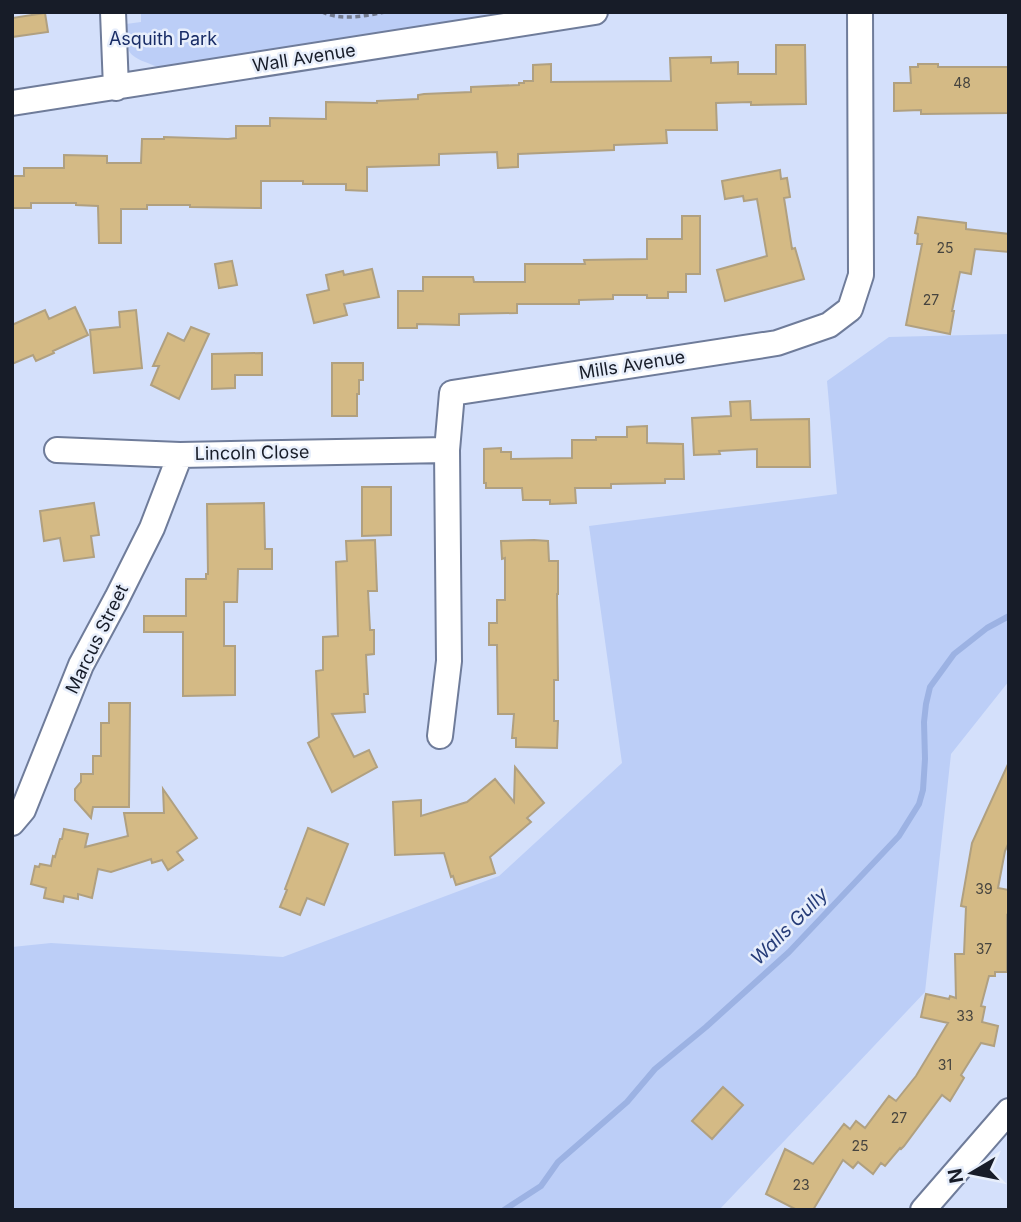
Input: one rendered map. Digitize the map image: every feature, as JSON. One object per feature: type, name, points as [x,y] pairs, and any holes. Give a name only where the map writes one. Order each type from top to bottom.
[{"type":"street","points":[[113,12],[116,88]]},
{"type":"street","name":"Wall Avenue","points":[[12,103],[595,12]]},
{"type":"street","name":"Mills Avenue","points":[[440,736],[449,661],[447,450],[452,393],[778,343],[829,325],[850,309],[861,275],[859,12]]},
{"type":"street","name":"Lincoln Close","points":[[57,450],[180,455],[447,450]]},
{"type":"street","name":"Marcus Street","points":[[12,823],[23,810],[80,664],[152,528],[180,455]]},
{"type":"street","points":[[923,1210],[1009,1111]]},
{"type":"path","points":[[322,12],[342,17],[385,12]]},
{"type":"green space","name":"Asquith Park","points":[[141,12],[508,12],[158,67],[135,57],[126,43],[126,24],[141,22]]},
{"type":"green space","points":[[1009,334],[1009,681],[951,754],[925,992],[719,1210],[12,1210],[12,947],[51,943],[283,957],[499,876],[622,763],[589,526],[837,494],[827,381],[889,337]]},
{"type":"building","points":[[45,13],[48,32],[12,37],[12,18]]},
{"type":"building","points":[[776,45],[805,45],[806,104],[716,103],[717,130],[666,130],[667,143],[614,145],[614,150],[518,154],[518,167],[498,168],[497,152],[439,154],[439,165],[367,167],[367,191],[346,190],[346,184],[261,181],[261,208],[147,205],[147,209],[121,209],[121,243],[99,243],[98,206],[31,203],[31,208],[12,208],[12,176],[24,176],[24,168],[64,168],[64,155],[107,156],[107,163],[141,163],[142,139],[236,138],[236,126],[270,126],[270,118],[326,119],[326,102],[377,103],[418,99],[418,95],[424,94],[471,92],[471,87],[519,85],[524,81],[533,81],[533,65],[551,64],[551,82],[671,81],[670,58],[711,57],[711,63],[738,62],[738,74],[776,74]]},
{"type":"building","points":[[918,64],[938,64],[938,67],[1009,67],[1009,113],[921,114],[921,110],[894,111],[894,83],[911,83],[910,67],[918,67]]},
{"type":"building","points":[[780,170],[781,179],[787,178],[790,197],[784,198],[792,249],[795,248],[804,279],[725,301],[717,270],[767,256],[757,199],[744,201],[743,196],[725,199],[722,181]]},
{"type":"building","points":[[682,216],[700,216],[700,274],[686,274],[686,292],[668,292],[668,298],[613,295],[613,299],[579,300],[579,304],[517,304],[517,313],[459,314],[459,325],[417,324],[417,328],[398,328],[398,291],[423,291],[423,277],[473,277],[474,282],[525,282],[525,264],[585,264],[584,260],[647,259],[647,239],[682,239]]},
{"type":"building","points":[[918,217],[966,223],[966,229],[1009,234],[1009,252],[975,249],[971,274],[960,272],[950,334],[906,325],[922,244],[917,244],[918,234],[915,233]]},
{"type":"building","points":[[232,261],[237,285],[219,288],[215,264]]},
{"type":"building","points":[[372,269],[379,297],[344,304],[347,315],[314,323],[307,295],[329,290],[326,275],[343,271],[344,275]]},
{"type":"building","points":[[75,307],[88,335],[36,361],[33,355],[12,364],[12,325],[45,310],[49,319]]},
{"type":"building","points":[[136,310],[142,368],[94,373],[90,330],[120,327],[119,312]]},
{"type":"building","points":[[191,327],[209,334],[179,399],[151,385],[159,366],[153,366],[168,333],[184,341]]},
{"type":"building","points":[[262,353],[262,375],[235,375],[235,388],[212,389],[212,354]]},
{"type":"building","points":[[332,363],[363,363],[363,380],[359,380],[357,394],[357,416],[332,416]]},
{"type":"building","points":[[750,401],[751,420],[809,419],[810,467],[757,467],[757,449],[694,455],[692,418],[731,416],[730,402]]},
{"type":"building","points":[[647,426],[647,443],[683,444],[684,479],[665,479],[665,483],[611,484],[611,488],[575,488],[576,503],[550,504],[550,500],[523,500],[522,488],[486,488],[484,483],[484,449],[501,448],[501,452],[511,452],[511,459],[572,458],[572,440],[627,437],[627,427]]},
{"type":"building","points":[[362,487],[391,487],[391,535],[362,536]]},
{"type":"building","points":[[94,503],[99,535],[91,536],[94,557],[64,561],[60,538],[44,541],[40,511]]},
{"type":"building","points":[[264,503],[265,549],[272,549],[272,569],[238,569],[237,602],[224,602],[224,646],[235,646],[235,695],[183,696],[183,632],[144,632],[144,616],[186,616],[186,579],[206,579],[208,574],[207,504]]},
{"type":"building","points":[[375,540],[377,591],[368,591],[370,630],[374,630],[374,654],[366,655],[368,694],[364,694],[365,712],[332,714],[354,757],[369,750],[377,767],[332,792],[308,743],[319,737],[316,671],[323,670],[323,637],[338,636],[336,562],[347,561],[346,541]]},
{"type":"building","points":[[501,541],[548,541],[549,561],[558,561],[558,680],[554,680],[554,721],[558,721],[557,748],[516,747],[516,738],[512,738],[514,714],[498,714],[497,645],[489,645],[489,623],[497,623],[497,600],[505,600],[505,558],[502,559]]},
{"type":"building","points":[[109,703],[130,703],[129,807],[93,807],[91,818],[75,800],[75,789],[81,782],[81,774],[93,774],[93,756],[101,756],[101,723],[109,723]]},
{"type":"building","points":[[1009,762],[1009,842],[998,888],[1009,890],[1007,972],[995,972],[995,976],[989,976],[981,1006],[985,1007],[982,1022],[998,1026],[994,1046],[981,1043],[961,1075],[964,1078],[950,1101],[942,1095],[904,1146],[885,1166],[881,1163],[873,1174],[858,1162],[853,1168],[843,1160],[813,1210],[797,1210],[766,1194],[785,1149],[813,1164],[844,1124],[850,1129],[856,1121],[865,1128],[889,1096],[896,1101],[916,1076],[948,1023],[921,1017],[926,994],[956,998],[955,954],[964,954],[966,907],[961,906],[972,843]]},
{"type":"building","points":[[515,767],[544,803],[527,818],[531,822],[490,857],[495,873],[456,885],[444,853],[395,855],[393,802],[421,800],[421,816],[467,802],[495,779],[514,802]]},
{"type":"building","points":[[163,789],[197,838],[177,852],[183,860],[168,870],[162,860],[152,863],[151,859],[111,872],[98,869],[92,898],[78,894],[78,899],[64,896],[63,902],[44,898],[46,888],[31,884],[35,866],[51,866],[64,829],[88,834],[85,847],[128,836],[124,813],[164,813]]},
{"type":"building","points":[[308,828],[348,844],[324,905],[307,898],[300,915],[280,907]]},
{"type":"building","points":[[723,1087],[743,1105],[712,1139],[692,1121]]},
{"type":"waterway","name":"Walls Gully","points":[[504,1210],[541,1186],[558,1162],[627,1102],[655,1069],[789,952],[899,836],[919,804],[923,790],[924,722],[930,687],[954,654],[987,628],[1009,616]]}]
